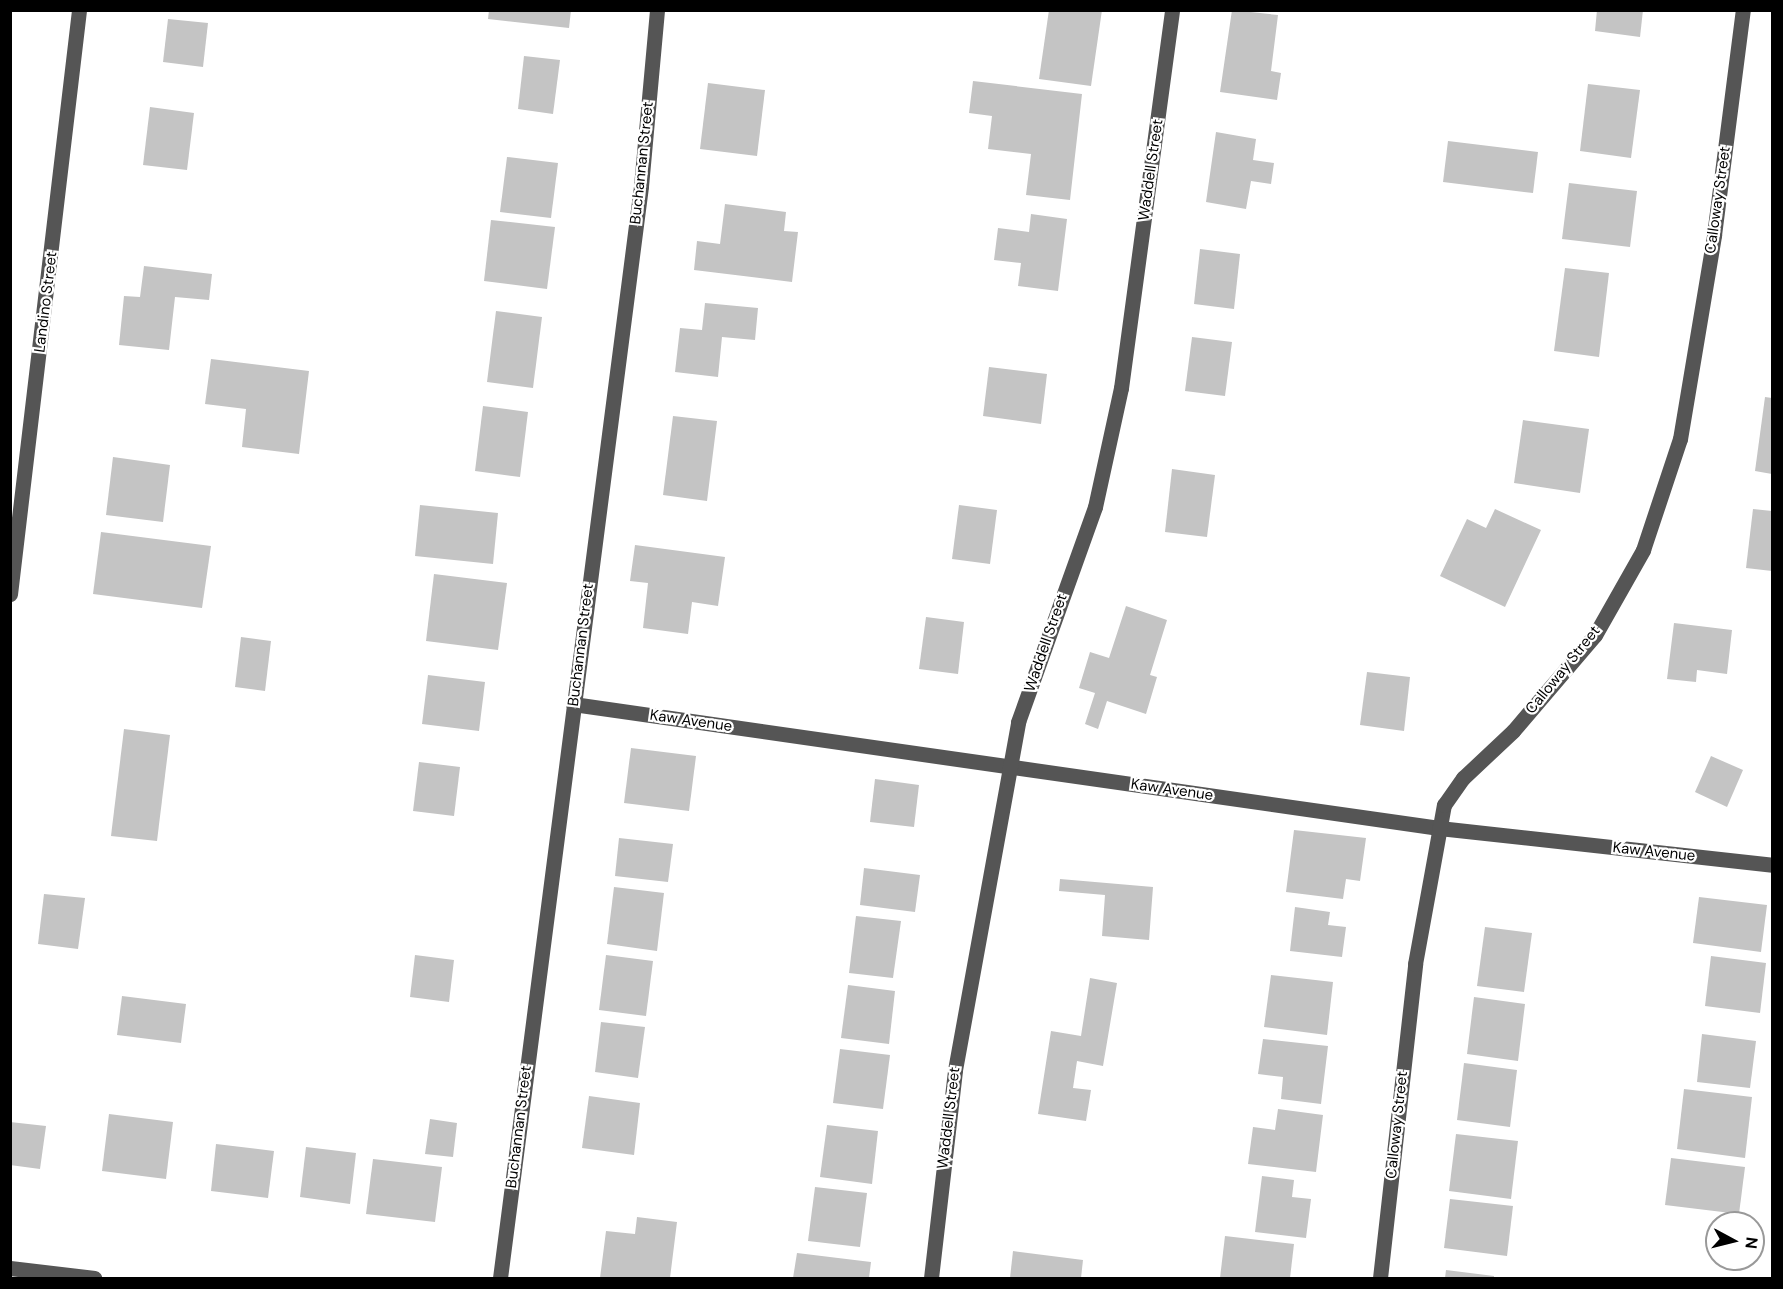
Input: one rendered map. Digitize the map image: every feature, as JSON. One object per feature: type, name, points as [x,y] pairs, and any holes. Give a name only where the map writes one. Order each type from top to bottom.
[{"type":"street","name":"Landino Street","points":[[10,594],[79,10]]},
{"type":"street","name":"Buchannan Street","points":[[500,1278],[640,186],[657,10]]},
{"type":"street","name":"Waddell Street","points":[[931,1278],[954,1070],[1022,711],[1095,507],[1122,388],[1172,10]]},
{"type":"street","name":"Calloway Street","points":[[1380,1278],[1415,964],[1444,805],[1463,778],[1513,731],[1595,635],[1643,550],[1680,439],[1714,235],[1743,10]]},
{"type":"street","name":"Kaw Avenue","points":[[573,704],[1439,828],[1773,865]]},
{"type":"street","points":[[10,1268],[94,1278]]},
{"type":"building","points":[[489,10],[571,10],[569,28],[488,19]]},
{"type":"building","points":[[1049,10],[1102,10],[1091,86],[1039,79]]},
{"type":"building","points":[[1232,10],[1278,15],[1271,71],[1281,73],[1277,100],[1220,92]]},
{"type":"building","points":[[1597,10],[1643,10],[1640,37],[1595,31]]},
{"type":"building","points":[[168,19],[208,23],[203,67],[163,62]]},
{"type":"building","points":[[524,56],[560,60],[553,114],[518,109]]},
{"type":"building","points":[[973,81],[1082,94],[1070,200],[1026,195],[1031,154],[988,149],[992,116],[969,113]]},
{"type":"building","points":[[708,83],[765,90],[757,156],[700,149]]},
{"type":"building","points":[[1588,84],[1640,90],[1631,158],[1580,151]]},
{"type":"building","points":[[150,107],[194,113],[187,170],[143,165]]},
{"type":"building","points":[[1216,132],[1256,139],[1253,160],[1274,163],[1271,184],[1251,181],[1246,209],[1206,202]]},
{"type":"building","points":[[1448,141],[1538,152],[1533,193],[1443,182]]},
{"type":"building","points":[[507,157],[558,163],[551,218],[500,212]]},
{"type":"building","points":[[1569,183],[1637,191],[1630,247],[1562,239]]},
{"type":"building","points":[[725,204],[786,212],[784,231],[798,232],[792,282],[694,270],[697,241],[720,244]]},
{"type":"building","points":[[1031,214],[1067,219],[1058,291],[1018,286],[1021,263],[994,260],[998,228],[1029,232]]},
{"type":"building","points":[[491,220],[555,227],[547,289],[484,281]]},
{"type":"building","points":[[1200,249],[1240,254],[1234,309],[1194,304]]},
{"type":"building","points":[[144,266],[212,274],[209,300],[175,297],[169,350],[119,345],[124,296],[140,297]]},
{"type":"building","points":[[1565,268],[1609,273],[1599,357],[1554,351]]},
{"type":"building","points":[[705,303],[758,308],[755,340],[722,337],[718,377],[675,372],[680,328],[702,330]]},
{"type":"building","points":[[496,311],[542,317],[533,388],[487,382]]},
{"type":"building","points":[[1192,337],[1232,342],[1225,396],[1185,391]]},
{"type":"building","points":[[211,359],[309,371],[299,454],[242,447],[246,409],[205,404]]},
{"type":"building","points":[[989,367],[1047,374],[1041,424],[983,416]]},
{"type":"building","points":[[1765,397],[1772,398],[1772,474],[1755,471]]},
{"type":"building","points":[[483,406],[528,412],[520,477],[475,471]]},
{"type":"building","points":[[673,416],[717,421],[707,501],[663,495]]},
{"type":"building","points":[[1523,420],[1589,429],[1580,493],[1514,483]]},
{"type":"building","points":[[113,457],[170,465],[163,522],[106,515]]},
{"type":"building","points":[[1172,469],[1215,475],[1207,537],[1165,532]]},
{"type":"building","points":[[420,505],[498,513],[493,564],[415,556]]},
{"type":"building","points":[[959,505],[997,510],[990,564],[952,559]]},
{"type":"building","points":[[1495,509],[1541,530],[1505,607],[1440,576],[1467,519],[1486,528]]},
{"type":"building","points":[[1753,509],[1772,511],[1772,571],[1746,568]]},
{"type":"building","points":[[101,532],[211,546],[202,608],[93,594]]},
{"type":"building","points":[[635,545],[725,557],[718,606],[692,602],[688,634],[643,628],[648,583],[630,581]]},
{"type":"building","points":[[434,574],[507,583],[498,650],[426,641]]},
{"type":"building","points":[[1126,606],[1167,620],[1150,675],[1157,677],[1146,714],[1107,701],[1098,729],[1085,724],[1095,693],[1079,688],[1090,652],[1109,658]]},
{"type":"building","points":[[926,617],[964,622],[958,674],[919,669]]},
{"type":"building","points":[[1674,623],[1732,630],[1727,674],[1697,670],[1696,682],[1667,679]]},
{"type":"building","points":[[241,637],[271,641],[265,691],[235,687]]},
{"type":"building","points":[[1367,672],[1410,677],[1404,731],[1360,725]]},
{"type":"building","points":[[428,675],[485,682],[479,731],[422,724]]},
{"type":"building","points":[[124,729],[170,735],[157,841],[111,836]]},
{"type":"building","points":[[631,748],[696,756],[689,811],[624,803]]},
{"type":"building","points":[[1711,756],[1743,770],[1727,807],[1695,792]]},
{"type":"building","points":[[419,762],[460,767],[454,816],[413,811]]},
{"type":"building","points":[[875,779],[919,785],[914,827],[870,822]]},
{"type":"building","points":[[1294,830],[1366,838],[1360,881],[1346,879],[1343,899],[1286,892]]},
{"type":"building","points":[[619,838],[673,844],[668,882],[615,876]]},
{"type":"building","points":[[864,868],[920,875],[915,912],[860,905]]},
{"type":"building","points":[[1060,879],[1153,887],[1149,940],[1102,936],[1105,895],[1059,891]]},
{"type":"building","points":[[614,887],[664,893],[657,951],[607,944]]},
{"type":"building","points":[[44,894],[85,898],[78,949],[38,944]]},
{"type":"building","points":[[1699,897],[1767,905],[1761,952],[1693,943]]},
{"type":"building","points":[[1295,907],[1330,912],[1328,925],[1346,927],[1342,957],[1290,951]]},
{"type":"building","points":[[856,916],[901,921],[893,978],[849,973]]},
{"type":"building","points":[[1485,927],[1532,933],[1524,992],[1477,986]]},
{"type":"building","points":[[415,955],[454,960],[449,1002],[410,997]]},
{"type":"building","points":[[606,955],[653,961],[646,1016],[599,1010]]},
{"type":"building","points":[[1711,956],[1766,963],[1760,1013],[1705,1006]]},
{"type":"building","points":[[1271,975],[1333,982],[1327,1035],[1264,1027]]},
{"type":"building","points":[[1090,978],[1117,983],[1103,1066],[1077,1061],[1073,1088],[1091,1090],[1086,1121],[1038,1114],[1051,1031],[1081,1036]]},
{"type":"building","points":[[848,985],[895,991],[889,1044],[841,1038]]},
{"type":"building","points":[[122,996],[186,1004],[181,1043],[117,1035]]},
{"type":"building","points":[[1474,997],[1525,1004],[1518,1061],[1467,1054]]},
{"type":"building","points":[[601,1022],[645,1027],[638,1078],[595,1072]]},
{"type":"building","points":[[1702,1034],[1756,1041],[1750,1088],[1697,1082]]},
{"type":"building","points":[[1263,1039],[1328,1046],[1321,1104],[1281,1099],[1283,1077],[1258,1074]]},
{"type":"building","points":[[840,1049],[890,1055],[883,1109],[833,1103]]},
{"type":"building","points":[[1464,1063],[1517,1070],[1510,1127],[1457,1120]]},
{"type":"building","points":[[1684,1089],[1752,1097],[1745,1158],[1677,1149]]},
{"type":"building","points":[[589,1096],[640,1103],[634,1155],[582,1148]]},
{"type":"building","points":[[1278,1109],[1323,1115],[1316,1172],[1248,1164],[1253,1127],[1275,1130]]},
{"type":"building","points":[[109,1114],[173,1122],[166,1179],[102,1171]]},
{"type":"building","points":[[430,1119],[457,1123],[453,1157],[425,1154]]},
{"type":"building","points":[[10,1122],[46,1126],[40,1169],[10,1165]]},
{"type":"building","points":[[827,1125],[878,1131],[872,1184],[820,1177]]},
{"type":"building","points":[[1456,1134],[1518,1141],[1511,1199],[1449,1191]]},
{"type":"building","points":[[216,1144],[274,1151],[268,1198],[211,1191]]},
{"type":"building","points":[[306,1147],[356,1153],[350,1204],[300,1197]]},
{"type":"building","points":[[1671,1158],[1745,1167],[1739,1211],[1714,1211],[1665,1205]]},
{"type":"building","points":[[373,1159],[442,1167],[435,1222],[366,1214]]},
{"type":"building","points":[[1262,1176],[1294,1180],[1292,1197],[1311,1199],[1306,1238],[1255,1232]]},
{"type":"building","points":[[815,1187],[867,1193],[860,1247],[808,1241]]},
{"type":"building","points":[[1450,1199],[1513,1206],[1507,1256],[1444,1248]]},
{"type":"building","points":[[637,1217],[677,1222],[670,1278],[600,1278],[606,1231],[635,1234]]},
{"type":"building","points":[[1225,1236],[1294,1244],[1290,1278],[1220,1278]]},
{"type":"building","points":[[1013,1251],[1083,1260],[1081,1278],[1010,1278]]},
{"type":"building","points":[[797,1253],[871,1262],[869,1278],[793,1278]]},
{"type":"building","points":[[1446,1270],[1494,1276],[1494,1278],[1445,1278]]}]
